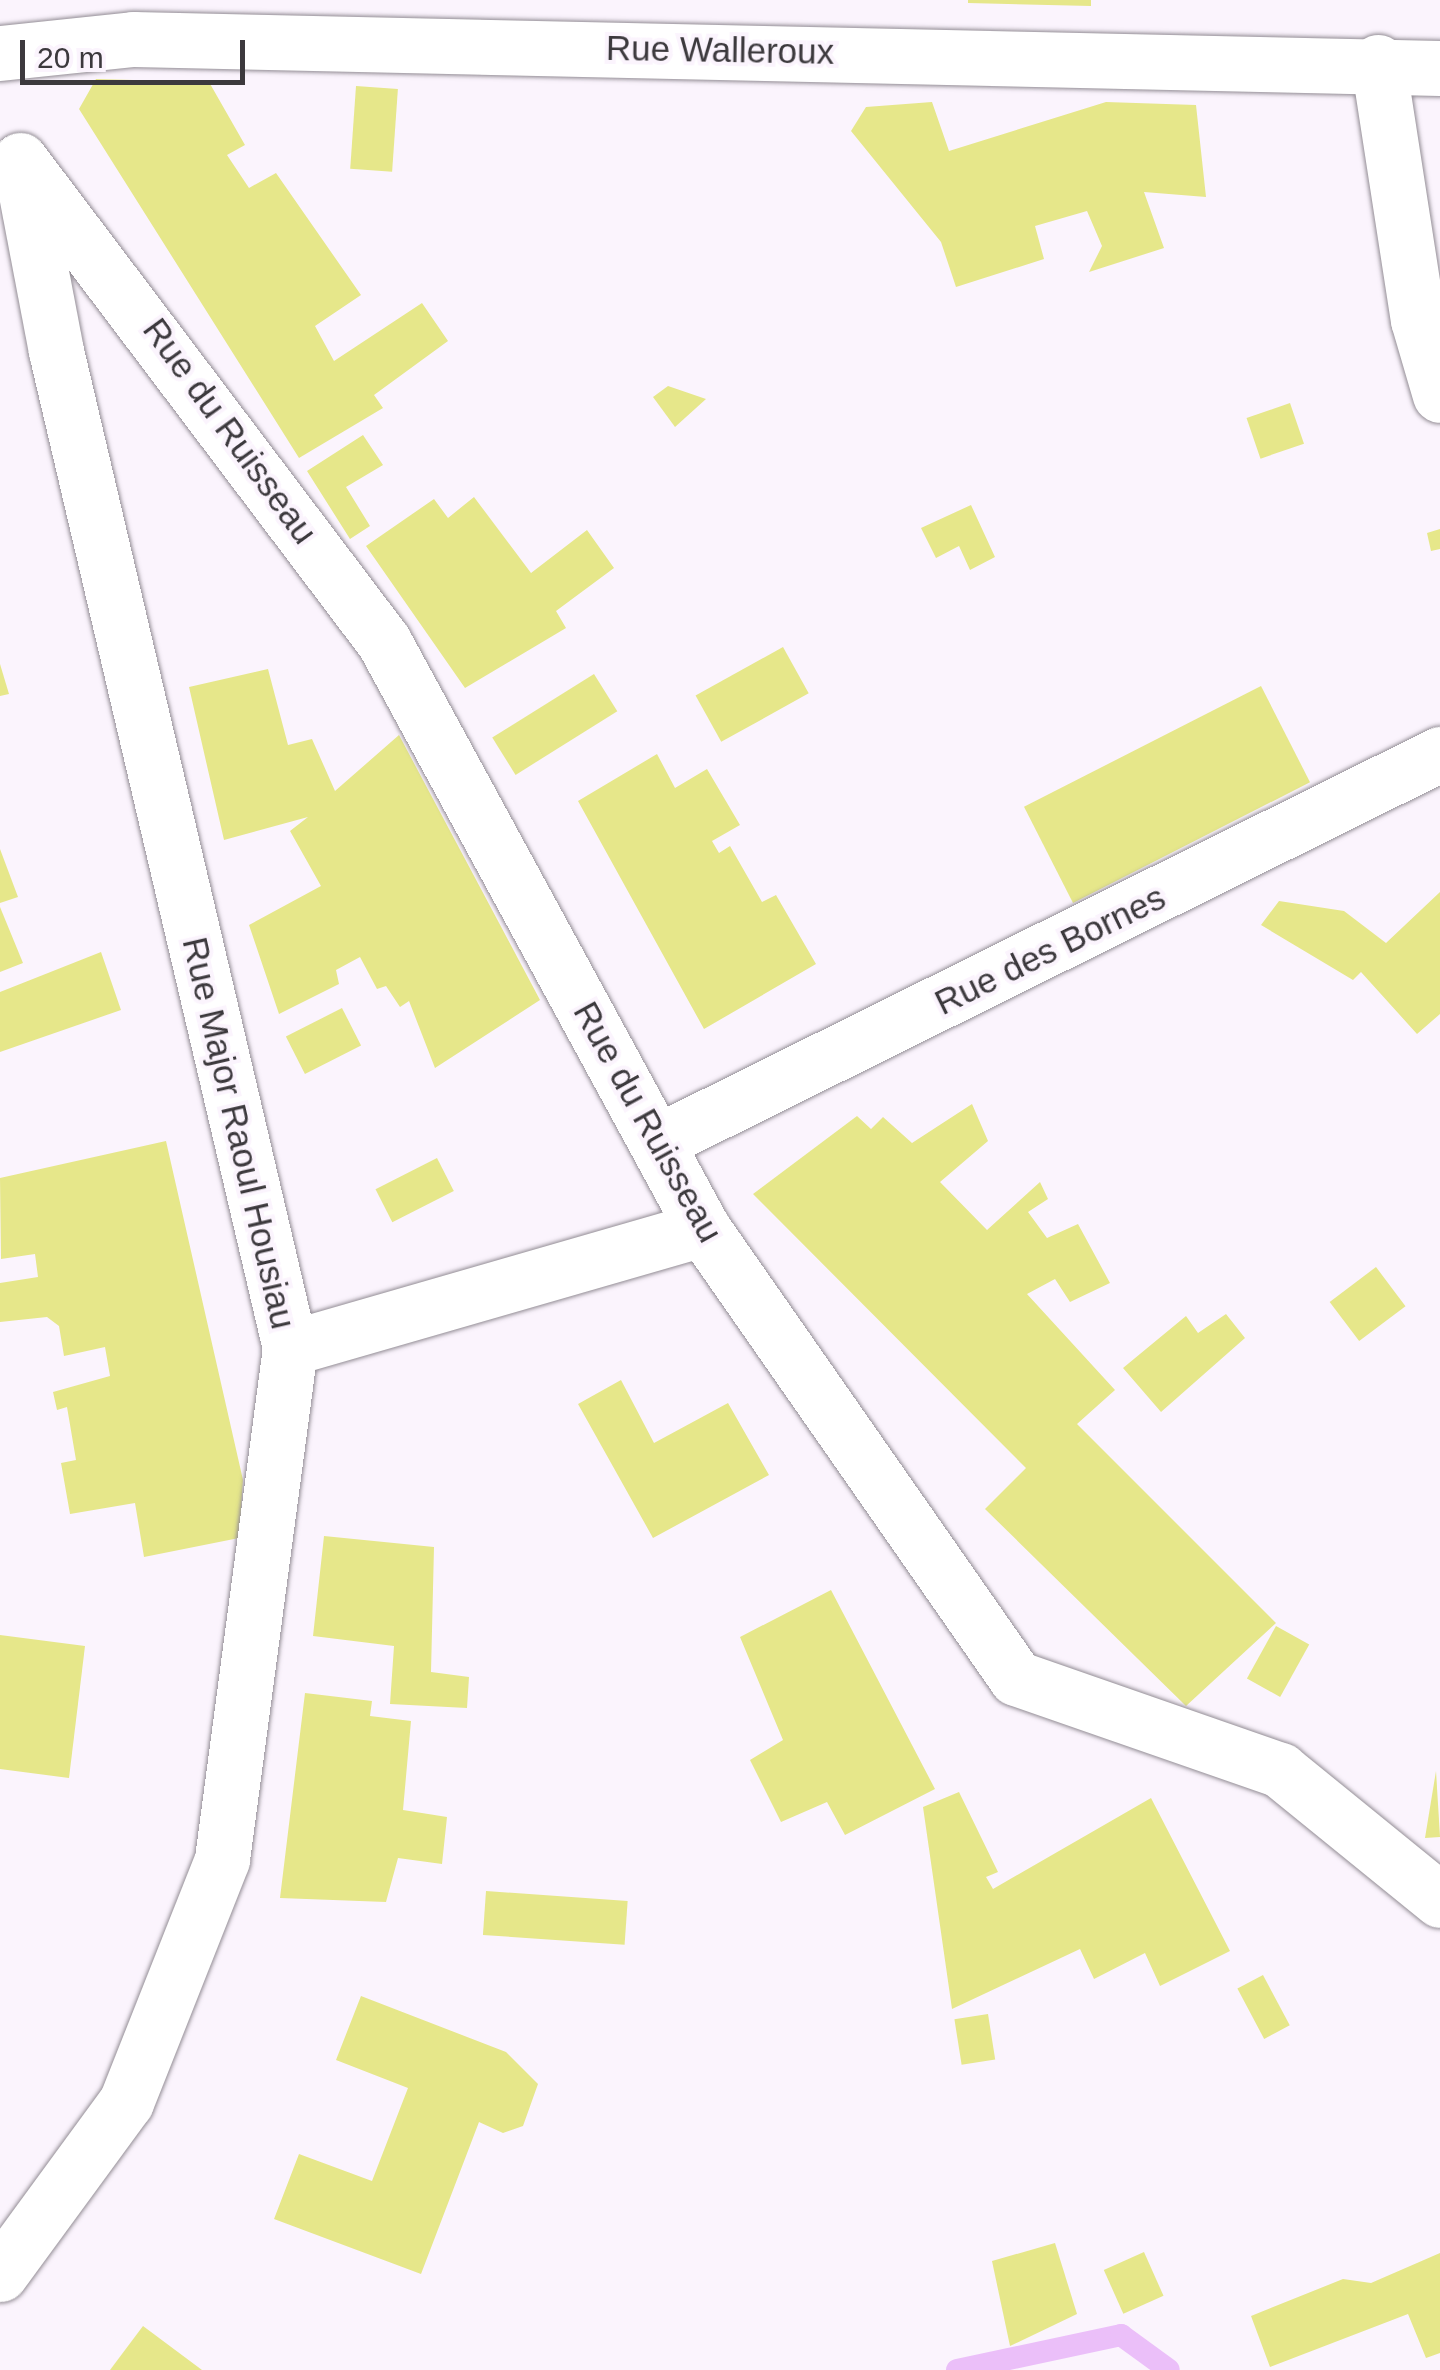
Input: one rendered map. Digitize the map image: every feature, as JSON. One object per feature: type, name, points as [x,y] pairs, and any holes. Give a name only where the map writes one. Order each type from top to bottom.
[{"type":"street","name":"Rue Walleroux","points":[[0,52],[133,39],[1378,62],[1440,68]]},
{"type":"street","points":[[1378,62],[1418,320],[1440,395]]},
{"type":"street","name":"Rue du Ruisseau","points":[[10,147],[384,642],[703,1229],[1016,1678],[1280,1770],[1440,1900]]},
{"type":"street","name":"Rue Major Raoul Housiau","points":[[0,2274],[126,2102],[222,1859],[290,1348],[10,147]]},
{"type":"street","name":"Rue des Bornes","points":[[658,1142],[1440,754]]},
{"type":"street","points":[[290,1348],[703,1229]]},
{"type":"building","points":[[1091,0],[1091,6],[968,3]]},
{"type":"building","points":[[96,79],[209,82],[245,145],[227,155],[249,188],[276,173],[361,295],[315,326],[334,361],[422,303],[448,341],[374,395],[383,408],[299,458],[79,109]]},
{"type":"building","points":[[356,86],[398,89],[392,172],[350,169]]},
{"type":"building","points":[[932,102],[949,151],[1106,102],[1196,105],[1206,197],[1144,192],[1164,248],[1089,272],[1102,246],[1087,211],[1035,226],[1044,259],[956,287],[941,242],[851,131],[866,107]]},
{"type":"building","points":[[668,386],[706,399],[675,427],[653,397]]},
{"type":"building","points":[[1290,403],[1304,444],[1261,459],[1247,418]]},
{"type":"building","points":[[363,435],[383,465],[346,487],[370,526],[350,539],[307,471]]},
{"type":"building","points":[[474,497],[531,573],[587,530],[614,568],[556,611],[566,628],[465,688],[366,546],[434,499],[448,518]]},
{"type":"building","points":[[971,505],[995,557],[970,570],[959,546],[936,558],[921,528]]},
{"type":"building","points":[[1440,529],[1440,549],[1431,551],[1427,533]]},
{"type":"building","points":[[783,647],[809,693],[721,742],[696,695]]},
{"type":"building","points":[[0,664],[9,694],[0,696]]},
{"type":"building","points":[[268,669],[288,745],[312,739],[335,791],[399,735],[540,1000],[435,1068],[409,1001],[400,1007],[386,986],[377,989],[360,957],[336,970],[339,984],[279,1014],[249,925],[321,886],[290,831],[308,817],[224,840],[189,687]]},
{"type":"building","points":[[594,674],[617,711],[516,775],[492,738]]},
{"type":"building","points":[[1261,686],[1310,782],[1073,903],[1024,807]]},
{"type":"building","points":[[657,754],[675,788],[707,769],[740,825],[712,841],[719,853],[730,846],[762,902],[776,895],[816,964],[704,1029],[578,801]]},
{"type":"building","points":[[0,849],[18,897],[0,903]]},
{"type":"building","points":[[1440,892],[1440,1014],[1417,1034],[1361,972],[1353,980],[1261,925],[1279,901],[1344,911],[1386,943]]},
{"type":"building","points":[[0,907],[23,963],[0,972]]},
{"type":"building","points":[[101,952],[121,1010],[0,1052],[0,992]]},
{"type":"building","points":[[342,1008],[361,1045],[305,1074],[286,1037]]},
{"type":"building","points":[[972,1104],[988,1141],[940,1182],[987,1230],[1040,1182],[1048,1199],[1028,1212],[1047,1238],[1078,1224],[1110,1283],[1070,1302],[1055,1279],[1027,1294],[1115,1390],[1077,1424],[1276,1623],[1186,1706],[985,1509],[1026,1468],[753,1194],[857,1116],[871,1129],[883,1117],[912,1143]]},
{"type":"building","points":[[166,1141],[243,1480],[239,1538],[144,1557],[135,1503],[70,1514],[61,1463],[76,1460],[67,1407],[57,1410],[53,1392],[110,1376],[105,1347],[64,1356],[59,1326],[47,1317],[0,1322],[0,1283],[38,1277],[35,1254],[1,1259],[0,1178]]},
{"type":"building","points":[[437,1158],[454,1191],[392,1222],[376,1189]]},
{"type":"building","points":[[1376,1267],[1405,1306],[1359,1341],[1330,1302]]},
{"type":"building","points":[[1226,1314],[1245,1338],[1161,1412],[1123,1368],[1186,1316],[1198,1333]]},
{"type":"building","points":[[621,1380],[654,1443],[728,1403],[769,1475],[653,1538],[578,1404]]},
{"type":"building","points":[[324,1536],[434,1547],[431,1672],[469,1677],[467,1708],[390,1704],[394,1646],[313,1636]]},
{"type":"building","points":[[831,1590],[935,1789],[845,1835],[827,1802],[781,1822],[750,1760],[783,1740],[740,1637]]},
{"type":"building","points":[[1276,1626],[1309,1644],[1280,1697],[1247,1678]]},
{"type":"building","points":[[0,1635],[85,1646],[69,1778],[0,1769]]},
{"type":"building","points":[[305,1693],[372,1701],[370,1716],[411,1721],[403,1810],[447,1817],[442,1864],[398,1858],[386,1902],[280,1898]]},
{"type":"building","points":[[1436,1771],[1440,1837],[1425,1838]]},
{"type":"building","points":[[959,1792],[998,1872],[986,1877],[993,1889],[1151,1798],[1230,1951],[1160,1986],[1145,1953],[1094,1979],[1080,1949],[952,2009],[923,1807]]},
{"type":"building","points":[[486,1891],[628,1901],[625,1945],[483,1935]]},
{"type":"building","points":[[1263,1975],[1290,2025],[1264,2039],[1237,1989]]},
{"type":"building","points":[[361,1996],[506,2052],[538,2084],[523,2126],[503,2133],[479,2122],[421,2274],[274,2219],[299,2154],[372,2181],[408,2088],[336,2060]]},
{"type":"building","points":[[988,2014],[995,2059],[962,2065],[954,2019]]},
{"type":"building","points":[[1055,2243],[1077,2314],[1010,2346],[992,2261]]},
{"type":"building","points":[[1144,2252],[1164,2296],[1123,2314],[1104,2270]]},
{"type":"building","points":[[1440,2253],[1440,2353],[1426,2358],[1408,2314],[1270,2367],[1251,2316],[1343,2279],[1371,2283]]},
{"type":"building","points":[[143,2326],[202,2370],[110,2370]]},
{"type":"waterway","points":[[957,2370],[1121,2335],[1169,2370]]}]
